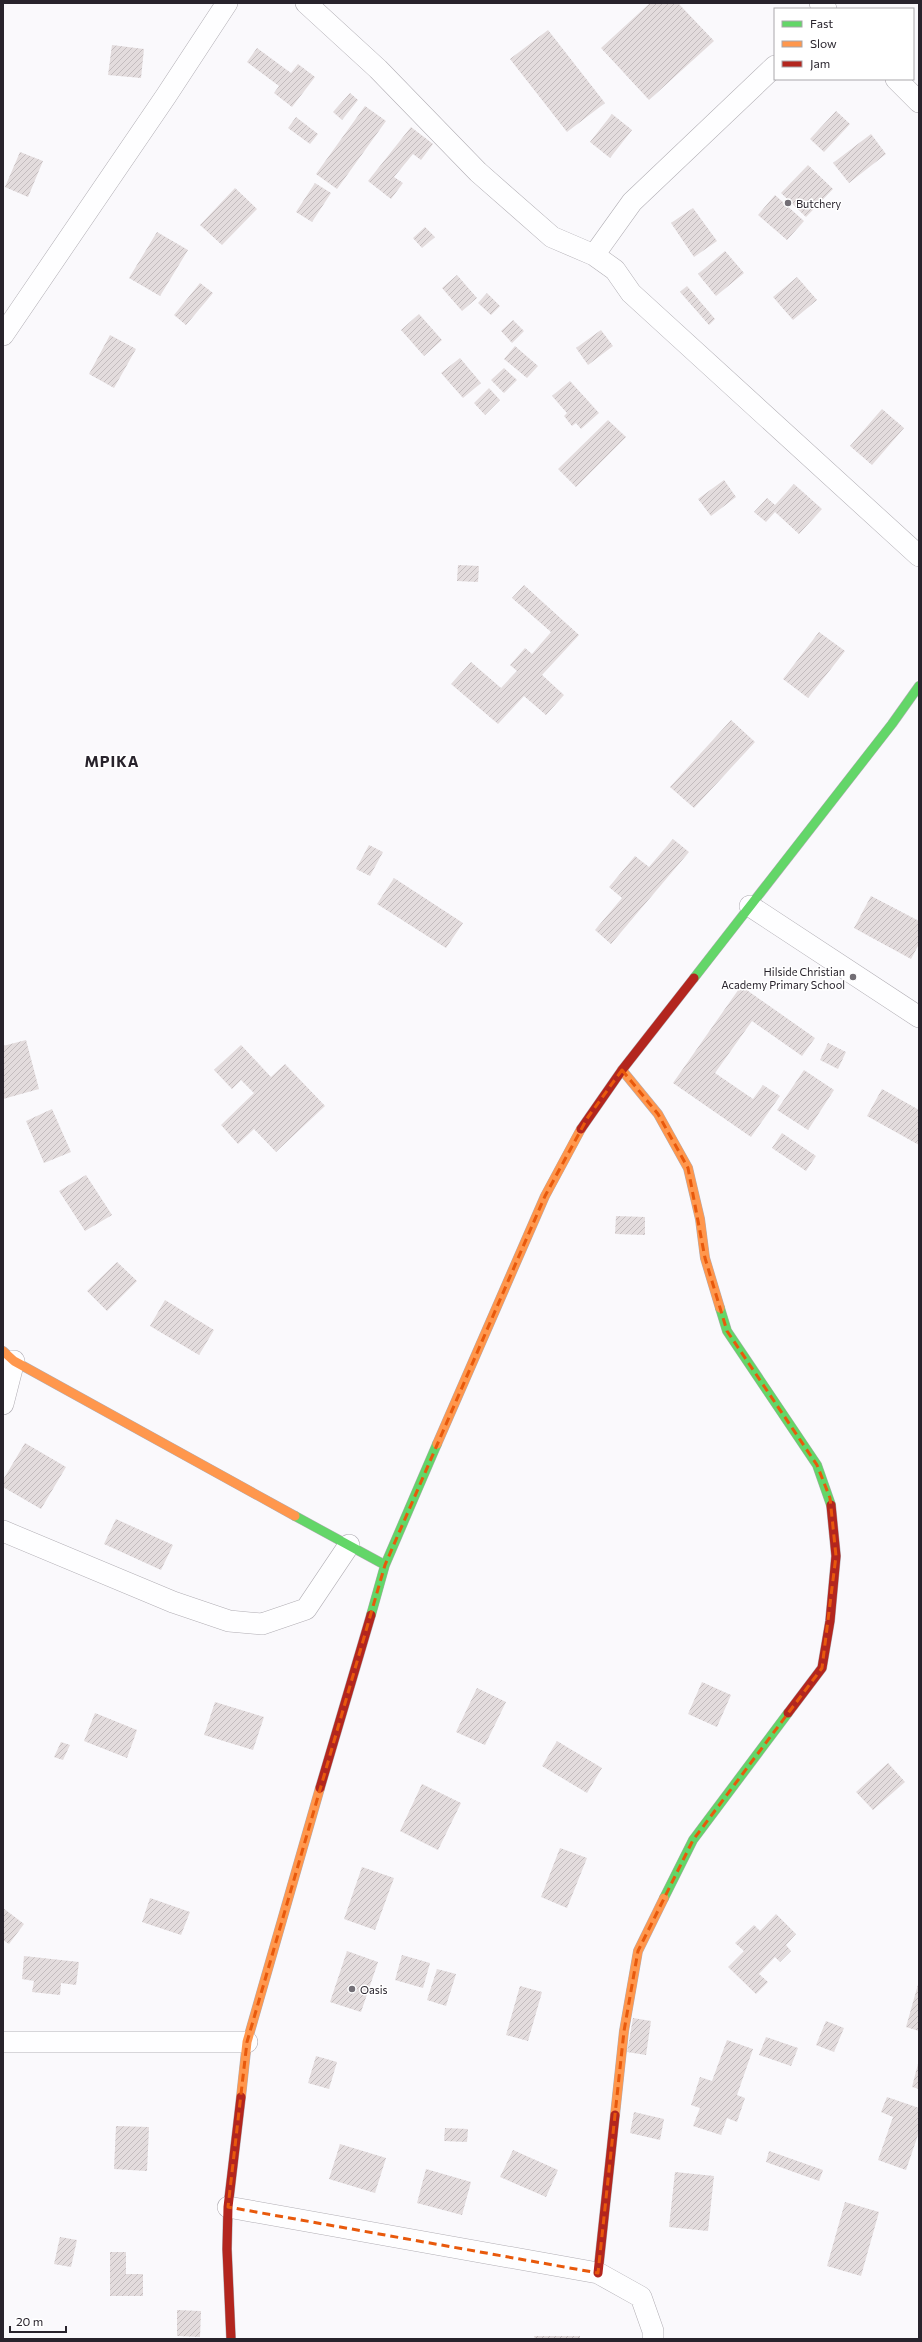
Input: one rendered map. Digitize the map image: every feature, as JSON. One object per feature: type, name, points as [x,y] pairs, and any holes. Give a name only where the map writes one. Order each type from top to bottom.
[{"type":"street","points":[[3,335],[166,96],[227,3]]},
{"type":"street","points":[[306,3],[378,69],[478,172],[552,237],[594,255],[615,270],[636,298],[919,556]]},
{"type":"street","points":[[594,255],[632,202],[774,67]]},
{"type":"street","points":[[897,80],[919,102]]},
{"type":"street","points":[[231,2339],[227,2249],[228,2207],[247,2042],[385,1565],[545,1196],[588,1117],[622,1070],[892,724],[919,686]]},
{"type":"street","points":[[750,906],[919,1017]]},
{"type":"street","points":[[598,2274],[624,2031],[638,1951],[693,1840],[822,1668],[830,1621],[836,1556],[830,1498],[817,1465],[727,1331],[705,1258],[700,1218],[688,1168],[658,1114],[622,1070]]},
{"type":"street","points":[[3,1404],[8,1356],[385,1565]]},
{"type":"street","points":[[3,1531],[173,1602],[229,1621],[262,1624],[306,1609],[349,1545]]},
{"type":"street","points":[[3,2042],[247,2042]]},
{"type":"street","points":[[228,2207],[598,2274],[641,2297],[653,2331],[653,2339]]},
{"type":"highlighted area","points":[[622,1070],[658,1114],[688,1168],[705,1258],[727,1331],[817,1465],[830,1498],[836,1556],[822,1668],[693,1840],[638,1951],[624,2031],[598,2273],[228,2207],[247,2042],[385,1565],[545,1196],[588,1117]]},
{"type":"building","points":[[650,3],[678,3],[714,41],[649,100],[601,48]]},
{"type":"building","points":[[548,30],[605,103],[567,132],[510,59]]},
{"type":"building","points":[[112,45],[144,49],[141,78],[108,75]]},
{"type":"building","points":[[257,48],[291,73],[298,64],[315,77],[292,107],[274,93],[279,86],[247,62]]},
{"type":"building","points":[[350,93],[358,100],[342,120],[333,112]]},
{"type":"building","points":[[365,106],[386,121],[337,189],[316,174]]},
{"type":"building","points":[[836,111],[850,124],[824,152],[810,139]]},
{"type":"building","points":[[612,114],[632,130],[610,158],[590,142]]},
{"type":"building","points":[[296,117],[318,134],[310,144],[288,128]]},
{"type":"building","points":[[411,127],[433,144],[421,160],[413,154],[394,177],[403,183],[391,199],[368,181]]},
{"type":"building","points":[[871,134],[886,154],[849,183],[833,163]]},
{"type":"building","points":[[20,152],[43,161],[28,197],[5,187]]},
{"type":"building","points":[[808,165],[833,189],[806,217],[781,193]]},
{"type":"building","points":[[315,183],[331,193],[312,222],[296,212]]},
{"type":"building","points":[[235,188],[257,209],[222,245],[200,225]]},
{"type":"building","points":[[775,195],[804,221],[787,240],[758,215]]},
{"type":"building","points":[[693,208],[717,241],[694,257],[671,223]]},
{"type":"building","points":[[425,227],[435,237],[422,248],[413,238]]},
{"type":"building","points":[[157,232],[188,250],[160,296],[129,278]]},
{"type":"building","points":[[725,251],[744,273],[716,296],[698,274]]},
{"type":"building","points":[[457,275],[477,298],[462,311],[442,288]]},
{"type":"building","points":[[797,277],[817,300],[793,320],[773,297]]},
{"type":"building","points":[[200,283],[213,293],[186,325],[174,315]]},
{"type":"building","points":[[687,286],[715,319],[709,325],[680,292]]},
{"type":"building","points":[[487,293],[500,306],[491,315],[478,303]]},
{"type":"building","points":[[419,314],[442,340],[424,356],[401,330]]},
{"type":"building","points":[[513,320],[524,331],[512,343],[501,331]]},
{"type":"building","points":[[601,330],[613,346],[588,365],[576,348]]},
{"type":"building","points":[[110,335],[136,349],[114,388],[89,374]]},
{"type":"building","points":[[515,346],[538,366],[527,378],[504,359]]},
{"type":"building","points":[[460,358],[481,383],[463,398],[441,373]]},
{"type":"building","points":[[504,368],[517,380],[504,393],[491,380]]},
{"type":"building","points":[[570,381],[599,413],[581,429],[576,423],[572,426],[564,416],[567,413],[552,396]]},
{"type":"building","points":[[489,388],[500,400],[485,415],[474,403]]},
{"type":"building","points":[[882,409],[904,428],[872,465],[850,446]]},
{"type":"building","points":[[608,420],[626,437],[576,487],[558,469]]},
{"type":"building","points":[[724,480],[736,497],[711,516],[698,499]]},
{"type":"building","points":[[794,484],[822,509],[799,534],[775,512],[766,522],[754,512],[767,498],[775,505]]},
{"type":"building","points":[[458,565],[479,566],[478,582],[457,581]]},
{"type":"building","points":[[524,585],[579,635],[542,675],[564,695],[546,715],[524,696],[498,724],[451,684],[471,662],[501,688],[517,671],[510,665],[525,648],[532,654],[551,632],[512,598]]},
{"type":"building","points":[[819,632],[845,651],[808,698],[783,679]]},
{"type":"building","points":[[731,720],[755,742],[694,808],[670,787]]},
{"type":"building","points":[[673,839],[689,852],[611,944],[595,930],[622,898],[609,887],[635,856],[649,867]]},
{"type":"building","points":[[369,845],[383,852],[370,876],[356,869]]},
{"type":"building","points":[[394,878],[463,923],[446,948],[377,904]]},
{"type":"building","points":[[871,896],[919,921],[919,944],[911,959],[854,928]]},
{"type":"building","points":[[741,986],[815,1038],[802,1056],[752,1021],[715,1073],[753,1099],[763,1085],[780,1096],[751,1137],[673,1083]]},
{"type":"building","points":[[26,1040],[39,1089],[3,1099],[3,1046]]},
{"type":"building","points":[[828,1043],[846,1052],[838,1069],[820,1060]]},
{"type":"building","points":[[241,1045],[271,1077],[285,1064],[325,1106],[276,1152],[254,1129],[238,1144],[221,1125],[254,1093],[241,1080],[232,1089],[214,1070]]},
{"type":"building","points":[[804,1070],[834,1090],[808,1130],[777,1110]]},
{"type":"building","points":[[882,1089],[919,1110],[919,1145],[867,1116]]},
{"type":"building","points":[[52,1109],[71,1152],[44,1163],[26,1121]]},
{"type":"building","points":[[782,1133],[816,1156],[806,1171],[772,1148]]},
{"type":"building","points":[[86,1175],[112,1215],[85,1231],[59,1191]]},
{"type":"building","points":[[616,1216],[645,1217],[645,1235],[615,1234]]},
{"type":"building","points":[[117,1262],[137,1281],[107,1311],[87,1291]]},
{"type":"building","points":[[165,1300],[214,1330],[199,1355],[150,1326]]},
{"type":"building","points":[[25,1443],[66,1467],[41,1509],[3,1487],[3,1480]]},
{"type":"building","points":[[116,1519],[173,1545],[161,1570],[104,1544]]},
{"type":"building","points":[[702,1682],[731,1695],[717,1727],[688,1714]]},
{"type":"building","points":[[477,1688],[506,1702],[485,1745],[456,1732]]},
{"type":"building","points":[[215,1702],[264,1717],[253,1750],[204,1735]]},
{"type":"building","points":[[95,1713],[137,1730],[127,1758],[84,1741]]},
{"type":"building","points":[[557,1741],[602,1768],[587,1793],[542,1766]]},
{"type":"building","points":[[61,1742],[70,1745],[63,1760],[54,1757]]},
{"type":"building","points":[[888,1763],[905,1782],[873,1810],[856,1792]]},
{"type":"building","points":[[422,1784],[461,1803],[438,1850],[400,1831]]},
{"type":"building","points":[[560,1848],[587,1858],[567,1908],[541,1897]]},
{"type":"building","points":[[362,1867],[394,1878],[375,1930],[344,1919]]},
{"type":"building","points":[[150,1898],[190,1912],[181,1935],[142,1922]]},
{"type":"building","points":[[3,1908],[24,1924],[9,1944],[3,1940]]},
{"type":"building","points":[[776,1914],[796,1934],[786,1945],[791,1951],[780,1962],[775,1957],[759,1974],[768,1982],[756,1994],[728,1967],[744,1951],[735,1943],[754,1925],[760,1931]]},
{"type":"building","name":"Oasis","points":[[347,1951],[378,1962],[361,2012],[330,2002]]},
{"type":"building","points":[[402,1955],[430,1963],[423,1988],[395,1980]]},
{"type":"building","points":[[24,1956],[79,1962],[76,1985],[61,1983],[60,1995],[32,1992],[34,1981],[22,1979]]},
{"type":"building","points":[[437,1969],[456,1974],[446,2006],[427,2000]]},
{"type":"building","points":[[919,1981],[919,2031],[906,2027]]},
{"type":"building","points":[[520,1986],[542,1992],[528,2041],[506,2035]]},
{"type":"building","points":[[633,2018],[651,2021],[646,2055],[627,2052]]},
{"type":"building","points":[[826,2021],[844,2028],[834,2052],[816,2045]]},
{"type":"building","points":[[766,2037],[798,2048],[791,2066],[759,2055]]},
{"type":"building","points":[[727,2040],[753,2049],[737,2095],[745,2098],[737,2122],[727,2118],[721,2135],[693,2126],[700,2108],[691,2105],[700,2077],[712,2081]]},
{"type":"building","points":[[316,2056],[337,2062],[329,2089],[308,2083]]},
{"type":"building","points":[[919,2060],[919,2089],[912,2087]]},
{"type":"building","points":[[887,2097],[919,2108],[919,2132],[906,2170],[878,2160],[893,2117],[881,2112]]},
{"type":"building","points":[[634,2112],[664,2119],[660,2140],[630,2133]]},
{"type":"building","points":[[116,2126],[149,2127],[147,2171],[114,2169]]},
{"type":"building","points":[[445,2128],[468,2129],[467,2142],[444,2141]]},
{"type":"building","points":[[340,2144],[386,2158],[375,2193],[329,2179]]},
{"type":"building","points":[[513,2150],[558,2170],[546,2197],[500,2177]]},
{"type":"building","points":[[769,2151],[823,2170],[819,2181],[766,2162]]},
{"type":"building","points":[[426,2169],[471,2182],[462,2215],[417,2203]]},
{"type":"building","points":[[675,2172],[714,2176],[708,2231],[669,2227]]},
{"type":"building","points":[[845,2202],[879,2212],[861,2276],[827,2266]]},
{"type":"building","points":[[60,2237],[77,2240],[71,2267],[54,2264]]},
{"type":"building","points":[[110,2252],[126,2252],[126,2274],[143,2274],[143,2296],[110,2296]]},
{"type":"building","points":[[177,2310],[201,2311],[200,2337],[177,2336]]},
{"type":"building","points":[[534,2336],[580,2336],[580,2339],[535,2339]]},
{"type":"traffic: fast","points":[[694,978],[892,724],[919,686]]},
{"type":"traffic: fast","points":[[720,1308],[727,1331],[817,1465],[831,1505]]},
{"type":"traffic: fast","points":[[371,1615],[385,1565],[437,1444]]},
{"type":"traffic: fast","points":[[295,1516],[385,1565]]},
{"type":"traffic: fast","points":[[664,1898],[693,1840],[788,1713]]},
{"type":"traffic: slow","points":[[622,1070],[658,1114],[688,1168],[700,1219],[705,1258],[720,1308]]},
{"type":"traffic: slow","points":[[437,1444],[545,1196],[581,1129]]},
{"type":"traffic: slow","points":[[3,1351],[14,1361],[295,1516]]},
{"type":"traffic: slow","points":[[241,2097],[247,2042],[320,1788]]},
{"type":"traffic: slow","points":[[615,2115],[624,2031],[638,1951],[664,1898]]},
{"type":"traffic: jam","points":[[581,1129],[622,1070],[694,978]]},
{"type":"traffic: jam","points":[[788,1713],[822,1668],[830,1621],[836,1556],[831,1505]]},
{"type":"traffic: jam","points":[[320,1788],[371,1615]]},
{"type":"traffic: jam","points":[[231,2339],[227,2249],[228,2207],[241,2097]]},
{"type":"traffic: jam","points":[[598,2273],[615,2115]]},
{"type":"place","name":"Butchery","points":[[788,203]]},
{"type":"place","name":"Hilside Christian Academy Primary School","points":[[853,977]]},
{"type":"place","name":"Oasis","points":[[352,1989]]},
{"type":"district","name":"MPIKA","points":[[112,761]]}]
